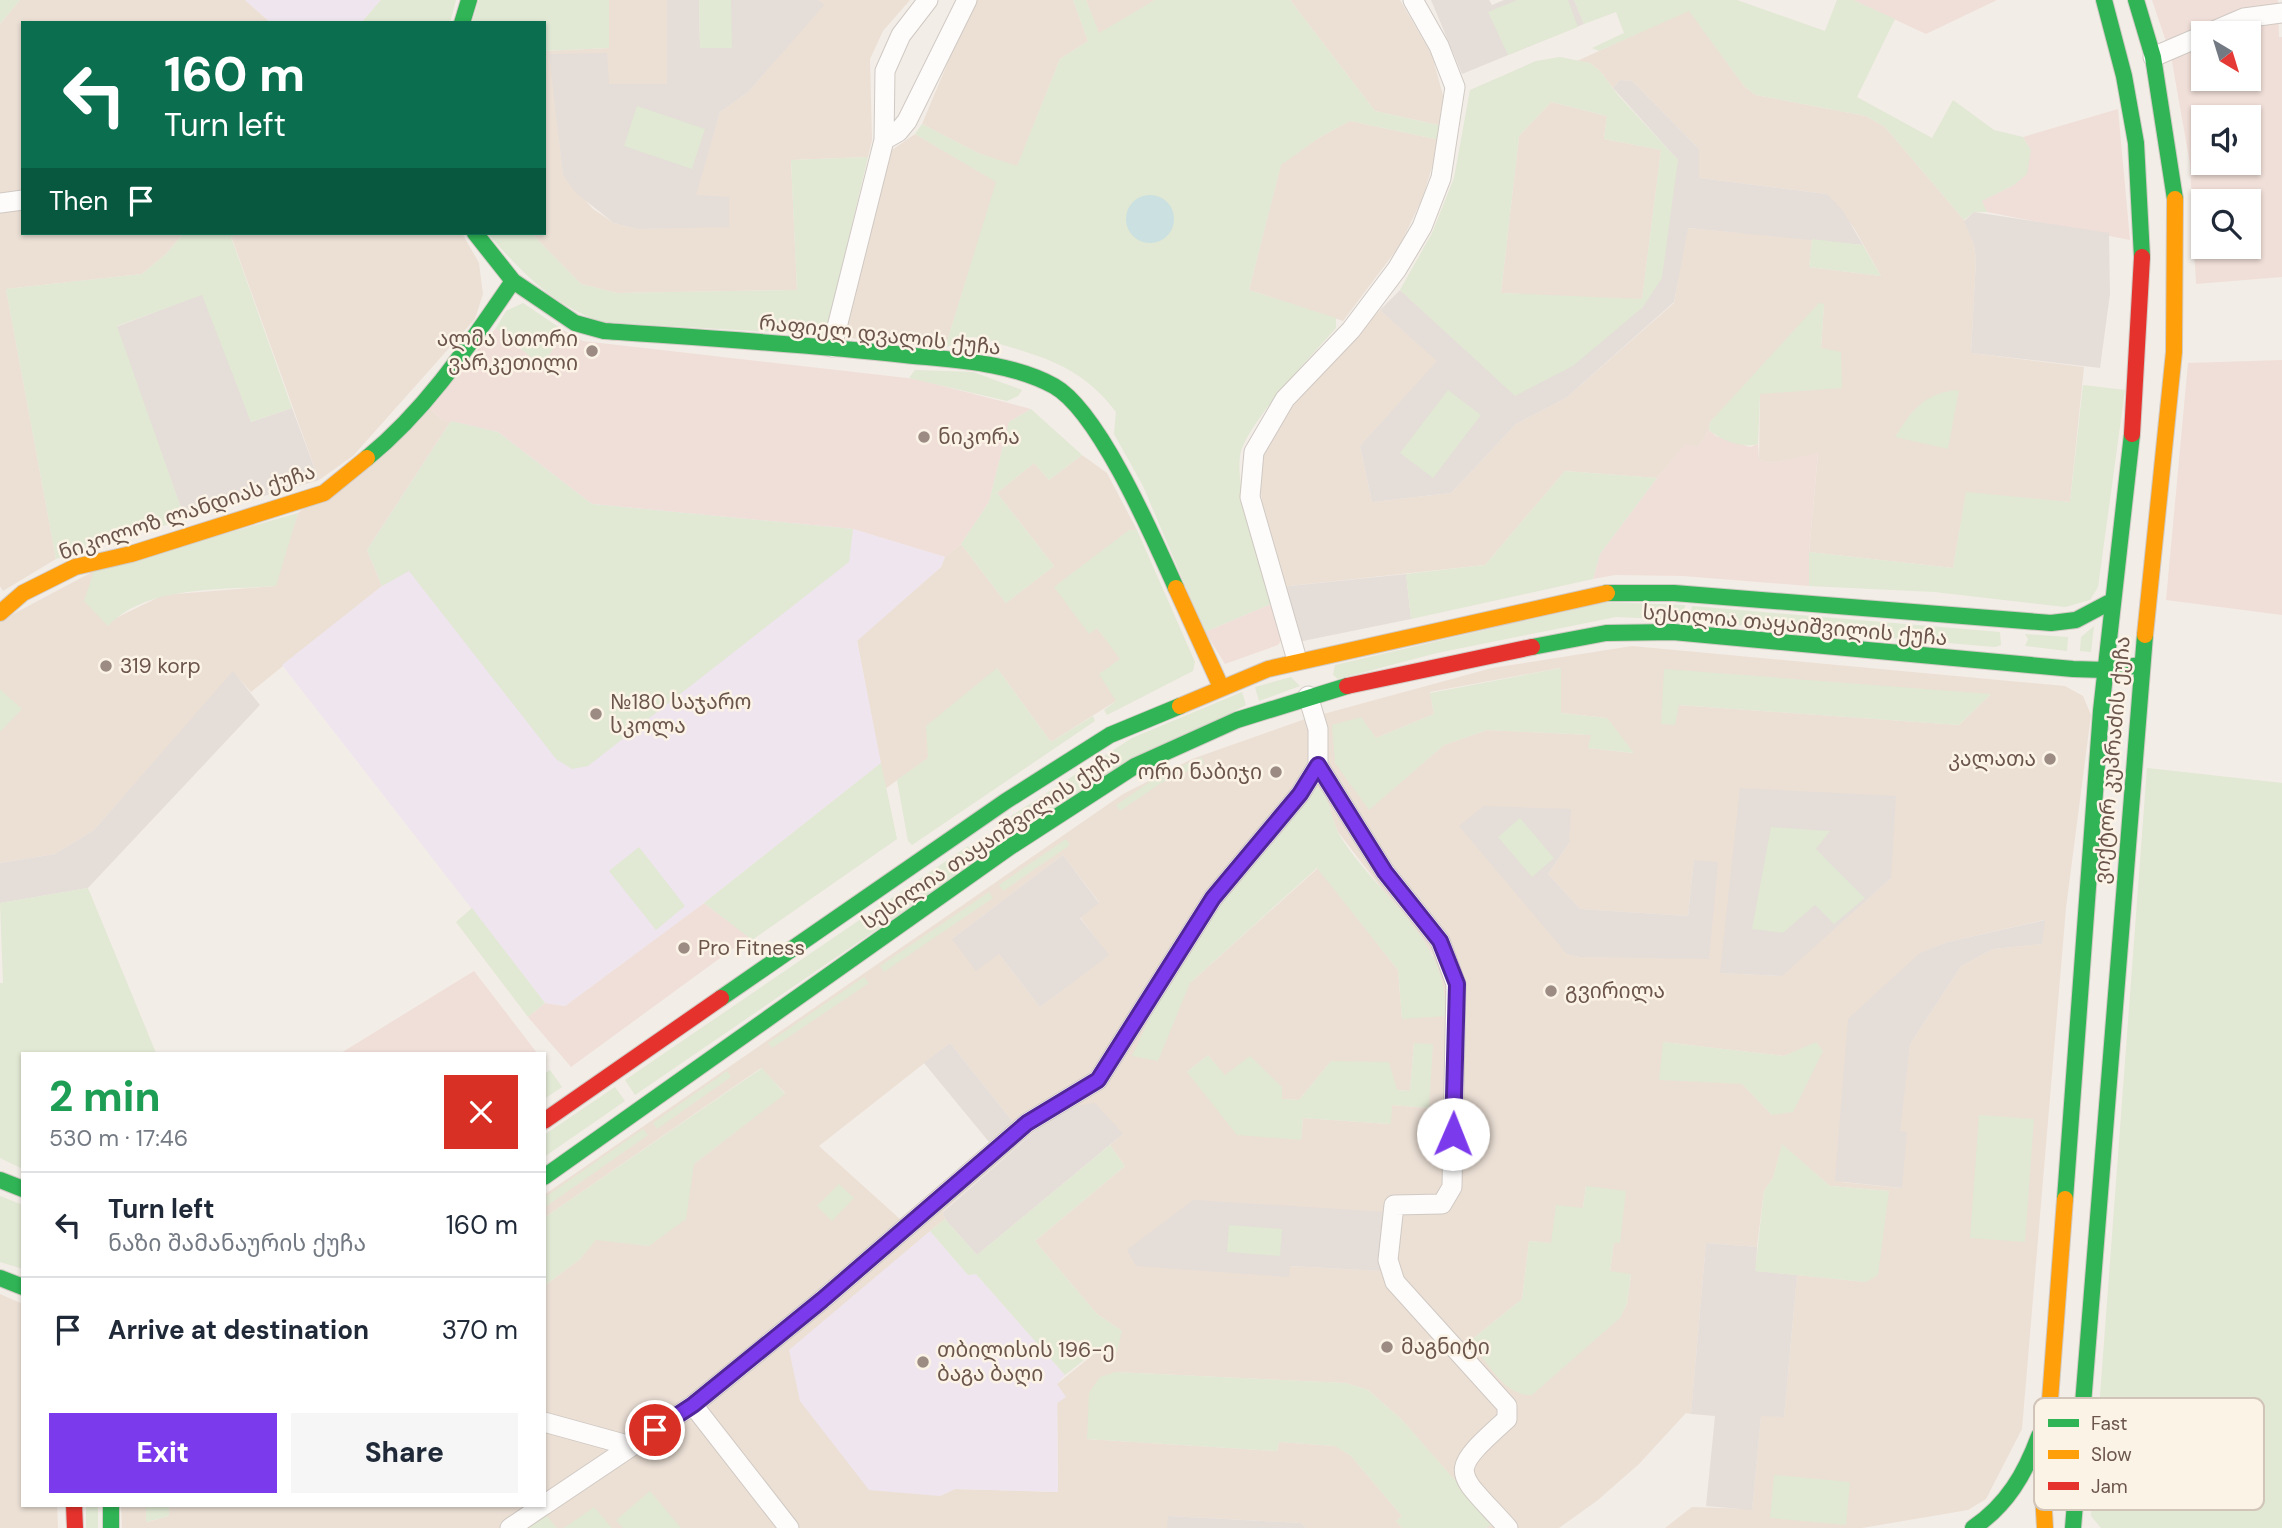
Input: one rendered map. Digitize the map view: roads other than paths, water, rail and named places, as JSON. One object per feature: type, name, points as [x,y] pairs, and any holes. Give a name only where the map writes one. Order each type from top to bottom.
[{"type":"main road","points":[[463,21],[469,0]]},
{"type":"main road","name":"ვიქტორ კუპრაძის ქუჩა","points":[[2083,1398],[2141,665],[2151,408],[2136,143],[2104,0]]},
{"type":"main road","name":"ვიქტორ კუპრაძის ქუჩა","points":[[2052,1398],[2112,601],[2151,408],[2174,352],[2174,181],[2153,57],[2136,0]]},
{"type":"main road","name":"რაფიელ დვალის ქუჩა","points":[[477,235],[513,281],[575,323],[604,331],[832,347],[990,364],[1055,386],[1083,414],[1114,461],[1147,524],[1221,687]]},
{"type":"main road","name":"ნიკოლოზ ლანდიას ქუჩა","points":[[0,613],[23,593],[75,567],[164,545],[324,493],[396,434],[450,374],[513,281]]},
{"type":"main road","name":"სესილია თაყაიშვილის ქუჩა","points":[[546,1120],[1006,802],[1110,736],[1221,687],[1297,660],[1603,593],[1674,593],[2051,623],[2076,620],[2112,601]]},
{"type":"main road","points":[[2001,663],[2012,652],[2015,641],[2006,619]]},
{"type":"main road","name":"სესილია თაყაიშვილის ქუჩა","points":[[546,1176],[1027,836],[1135,766],[1237,720],[1308,696],[1334,688],[1606,633],[1673,632],[2001,663],[2105,670],[2141,665]]},
{"type":"main road","points":[[1334,652],[1322,664],[1322,671],[1334,688]]},
{"type":"main road","points":[[1297,660],[1308,696]]},
{"type":"main road","points":[[1006,802],[998,813],[1001,832],[1027,836]]},
{"type":"main road","points":[[959,834],[979,846],[981,868]]},
{"type":"main road","points":[[0,1180],[21,1188]]},
{"type":"main road","points":[[0,1278],[21,1286]]},
{"type":"main road","points":[[1973,1528],[1995,1513],[2017,1485],[2034,1451]]},
{"type":"main road","points":[[74,1507],[75,1528]]},
{"type":"main road","points":[[111,1507],[111,1528]]},
{"type":"main road","name":"ვიქტორ კუპრაძის ქუჩა","points":[[2044,1510],[2045,1528]]},
{"type":"main road","name":"ვიქტორ კუპრაძის ქუჩა","points":[[2073,1528],[2074,1510]]},
{"type":"street","points":[[832,347],[884,140],[885,71],[901,35],[928,0]]},
{"type":"street","points":[[884,140],[898,132],[907,121],[967,0]]},
{"type":"street","points":[[1297,660],[1250,497],[1254,452],[1285,399],[1356,324],[1397,269],[1422,227],[1441,178],[1455,87],[1439,46],[1413,0]]},
{"type":"street","points":[[2153,57],[2244,18],[2282,13]]},
{"type":"street","points":[[0,203],[21,200]]},
{"type":"street","points":[[546,1504],[693,1405],[822,1300],[1027,1123],[1098,1080],[1213,898],[1300,794],[1318,765],[1318,729],[1308,696]]},
{"type":"street","points":[[1318,765],[1385,872],[1440,941],[1457,984],[1452,1187],[1442,1204],[1394,1205],[1389,1270],[1395,1282],[1507,1406],[1507,1419],[1468,1455],[1463,1464],[1466,1480],[1508,1528]]},
{"type":"street","points":[[693,1405],[789,1528]]},
{"type":"street","points":[[546,1423],[631,1446]]},
{"type":"street","points":[[510,1528],[541,1507]]},
{"type":"place","name":"ალმა სთორი ვარკეთილი","points":[[592,351]]},
{"type":"place","name":"ნიკორა","points":[[924,437]]},
{"type":"place","name":"319 korp","points":[[106,666]]},
{"type":"place","name":"№180 საჯარო სკოლა","points":[[596,714]]},
{"type":"place","name":"კალათა","points":[[2050,759]]},
{"type":"place","name":"ორი ნაბიჯი","points":[[1276,772]]},
{"type":"place","name":"Pro Fitness","points":[[684,948]]},
{"type":"place","name":"გვირილა","points":[[1551,991]]},
{"type":"place","name":"მაგნიტი","points":[[1387,1347]]},
{"type":"place","name":"თბილისის 196-ე ბაგა ბაღი","points":[[923,1362]]}]
